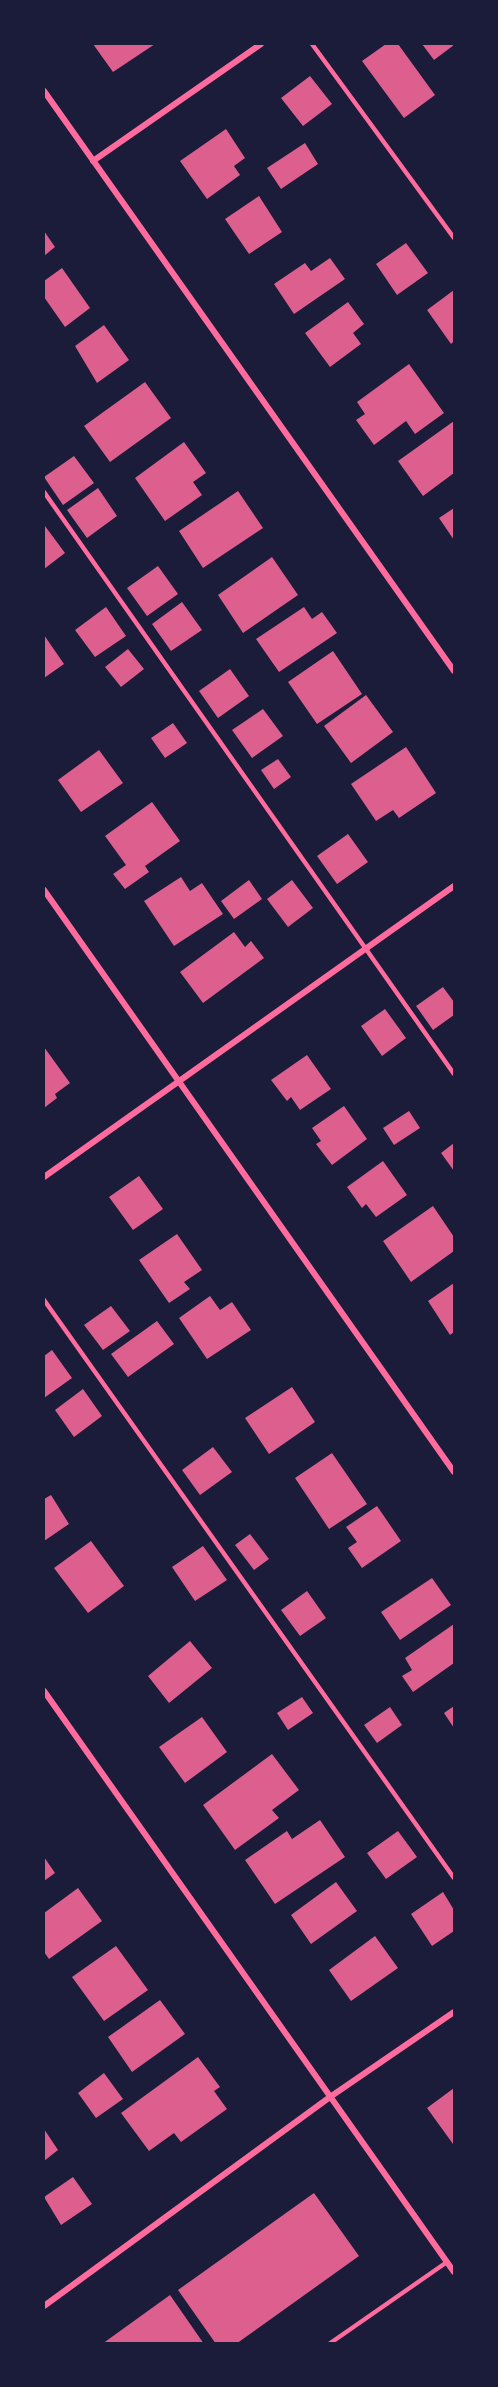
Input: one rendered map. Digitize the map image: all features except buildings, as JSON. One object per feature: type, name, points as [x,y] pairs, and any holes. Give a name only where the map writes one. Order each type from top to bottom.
[{"type":"street","points":[[93,161],[261,44]]},
{"type":"street","points":[[44,91],[454,671]]},
{"type":"street","points":[[44,1177],[454,886]]},
{"type":"street","points":[[44,890],[454,1472]]},
{"type":"street","points":[[44,1691],[454,2272]]},
{"type":"street","points":[[44,2306],[330,2097],[454,2012]]},
{"type":"lane","points":[[312,44],[454,238]]},
{"type":"lane","points":[[44,492],[454,1074]]},
{"type":"lane","points":[[44,1300],[454,1878]]},
{"type":"lane","points":[[329,2343],[447,2262]]}]
